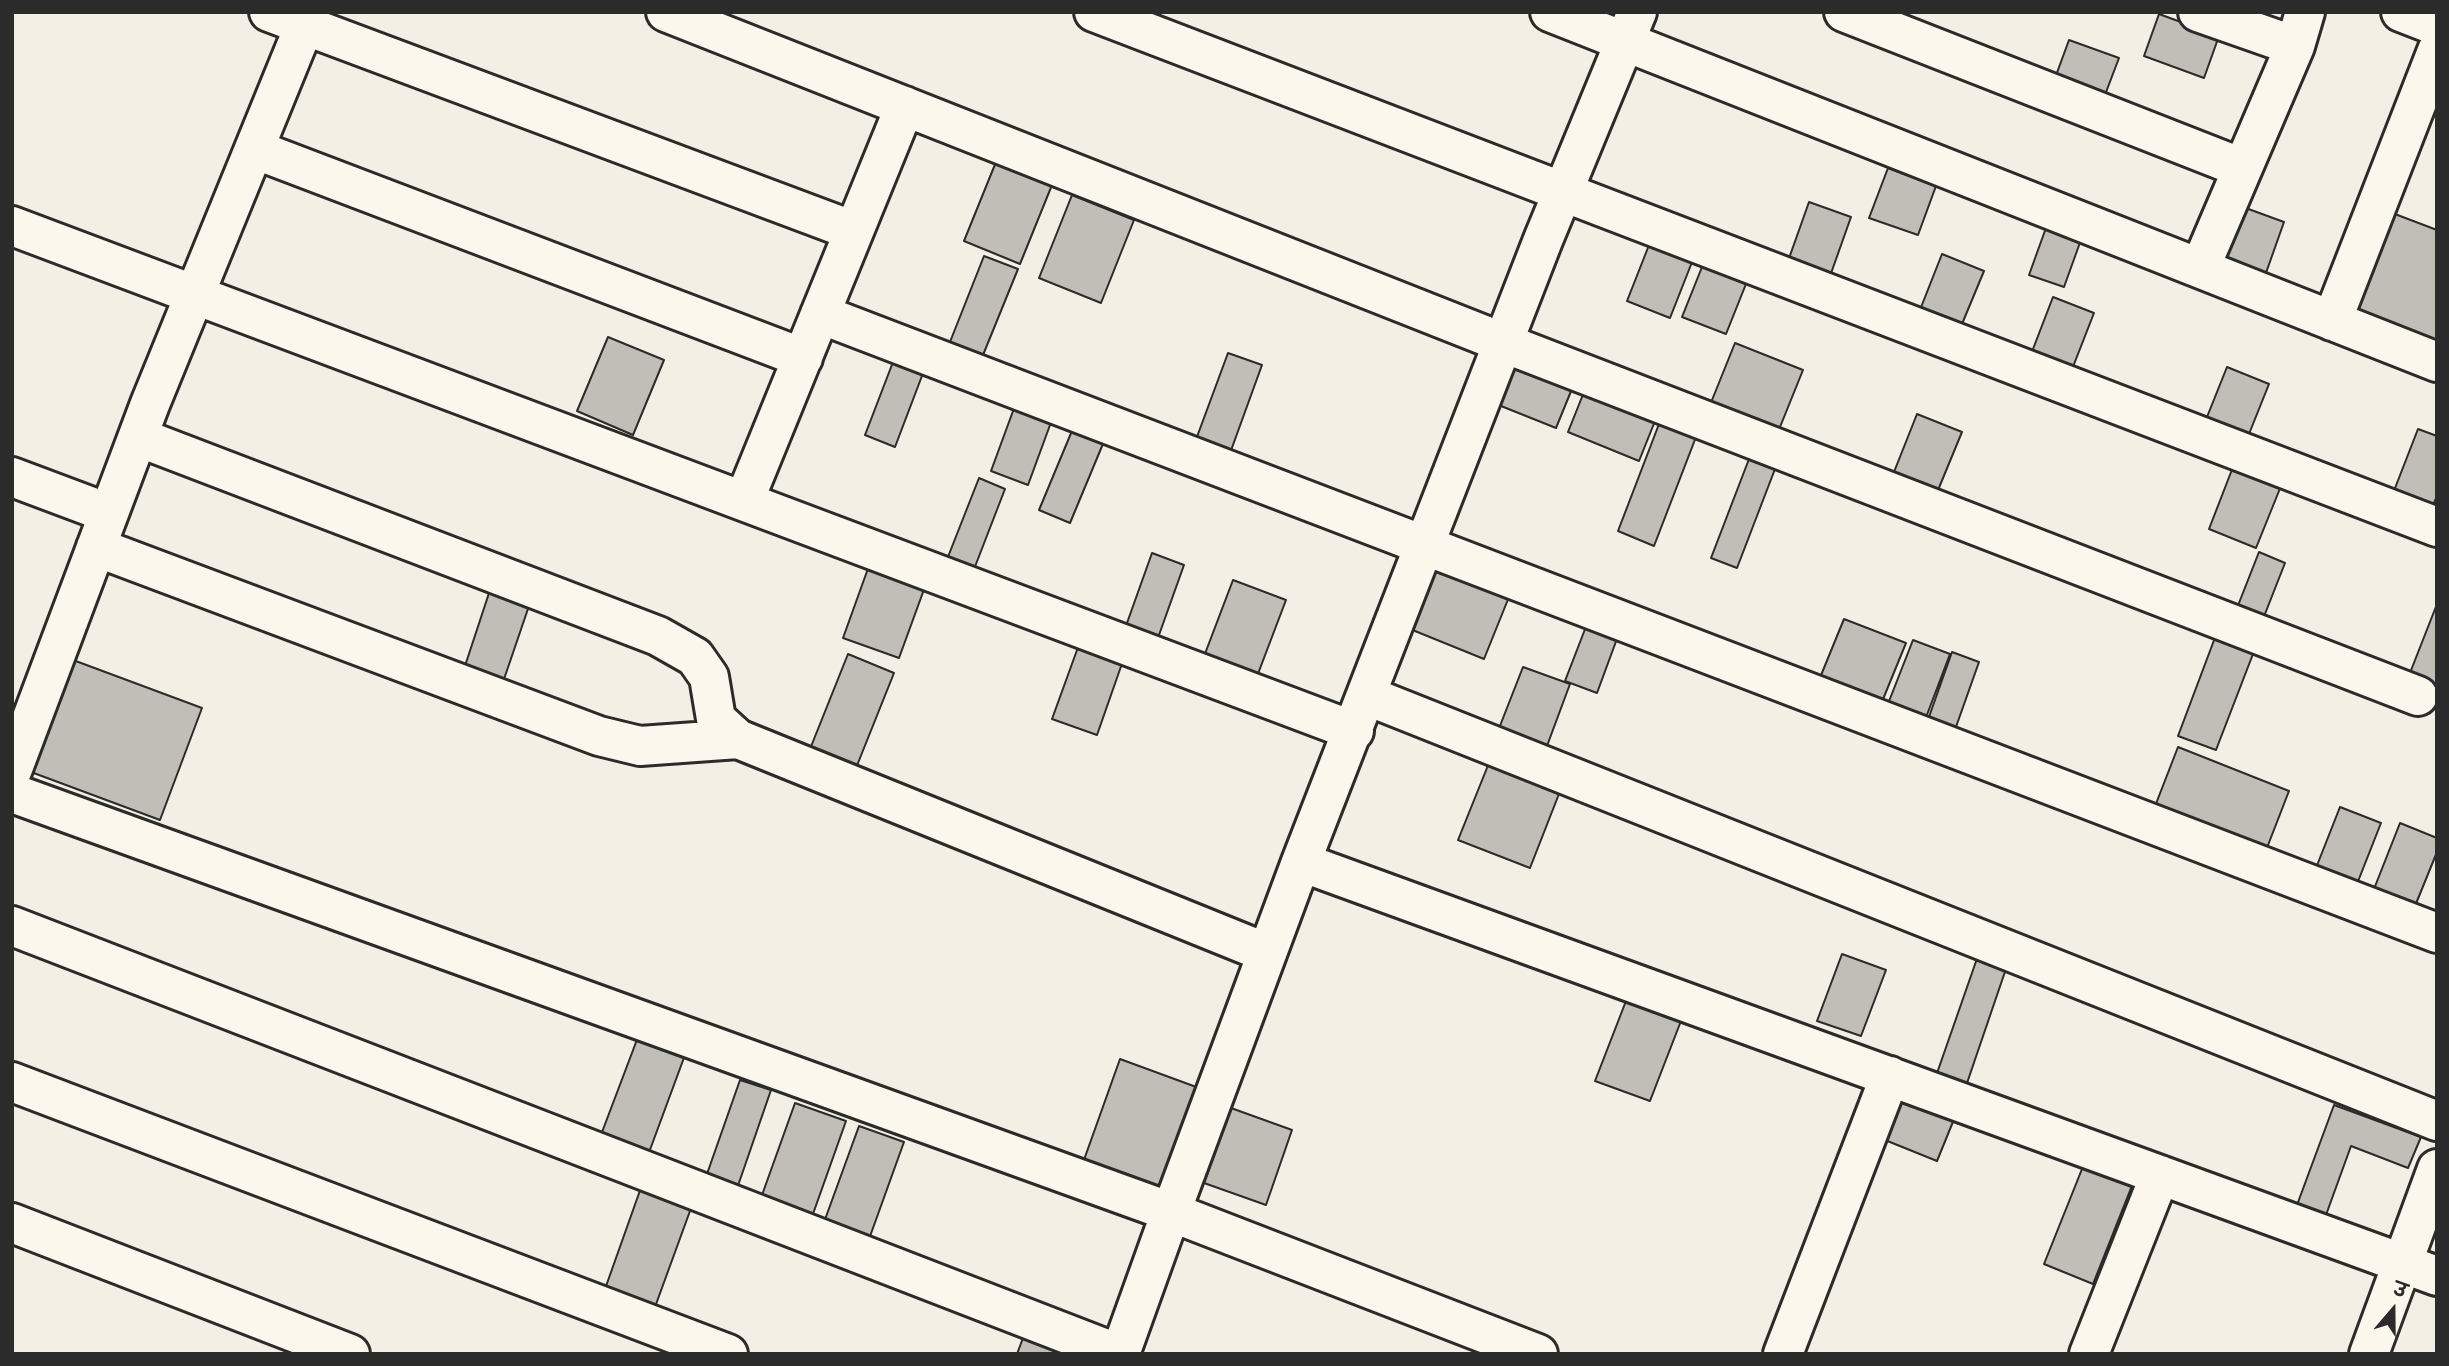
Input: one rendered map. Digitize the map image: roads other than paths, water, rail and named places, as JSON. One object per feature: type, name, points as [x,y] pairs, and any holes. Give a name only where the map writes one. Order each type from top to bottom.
[{"type":"street","points":[[269,12],[307,19],[854,231]]},
{"type":"street","points":[[666,12],[1504,343],[2417,696]]},
{"type":"street","points":[[1094,12],[2437,527]]},
{"type":"street","points":[[1550,12],[1631,27],[2200,268],[2437,362]]},
{"type":"street","points":[[1844,12],[2242,169]]},
{"type":"street","points":[[2198,12],[2300,29],[2200,268]]},
{"type":"street","points":[[2401,12],[2437,26]]},
{"type":"street","points":[[12,771],[138,437],[307,19]]},
{"type":"street","points":[[12,926],[1119,1354],[1301,862],[1368,696],[1563,190],[1631,27]]},
{"type":"street","points":[[2332,321],[2437,51]]},
{"type":"street","points":[[744,501],[905,106]]},
{"type":"street","points":[[254,149],[803,358]]},
{"type":"street","points":[[12,226],[1354,731]]},
{"type":"street","points":[[820,314],[2437,933]]},
{"type":"street","points":[[138,437],[658,636],[695,657],[709,677],[716,719],[738,739],[1267,953]]},
{"type":"street","points":[[12,477],[102,530],[598,736],[640,746],[738,739]]},
{"type":"street","points":[[1368,696],[2437,1121]]},
{"type":"street","points":[[12,793],[1171,1212],[1538,1354]]},
{"type":"street","points":[[1301,862],[2420,1270]]},
{"type":"street","points":[[1783,1354],[1890,1076]]},
{"type":"street","points":[[12,1082],[728,1354]]},
{"type":"street","points":[[2369,1354],[2420,1270],[2437,1170]]},
{"type":"street","points":[[2089,1354],[2160,1175]]},
{"type":"street","points":[[12,1223],[350,1354]]}]
